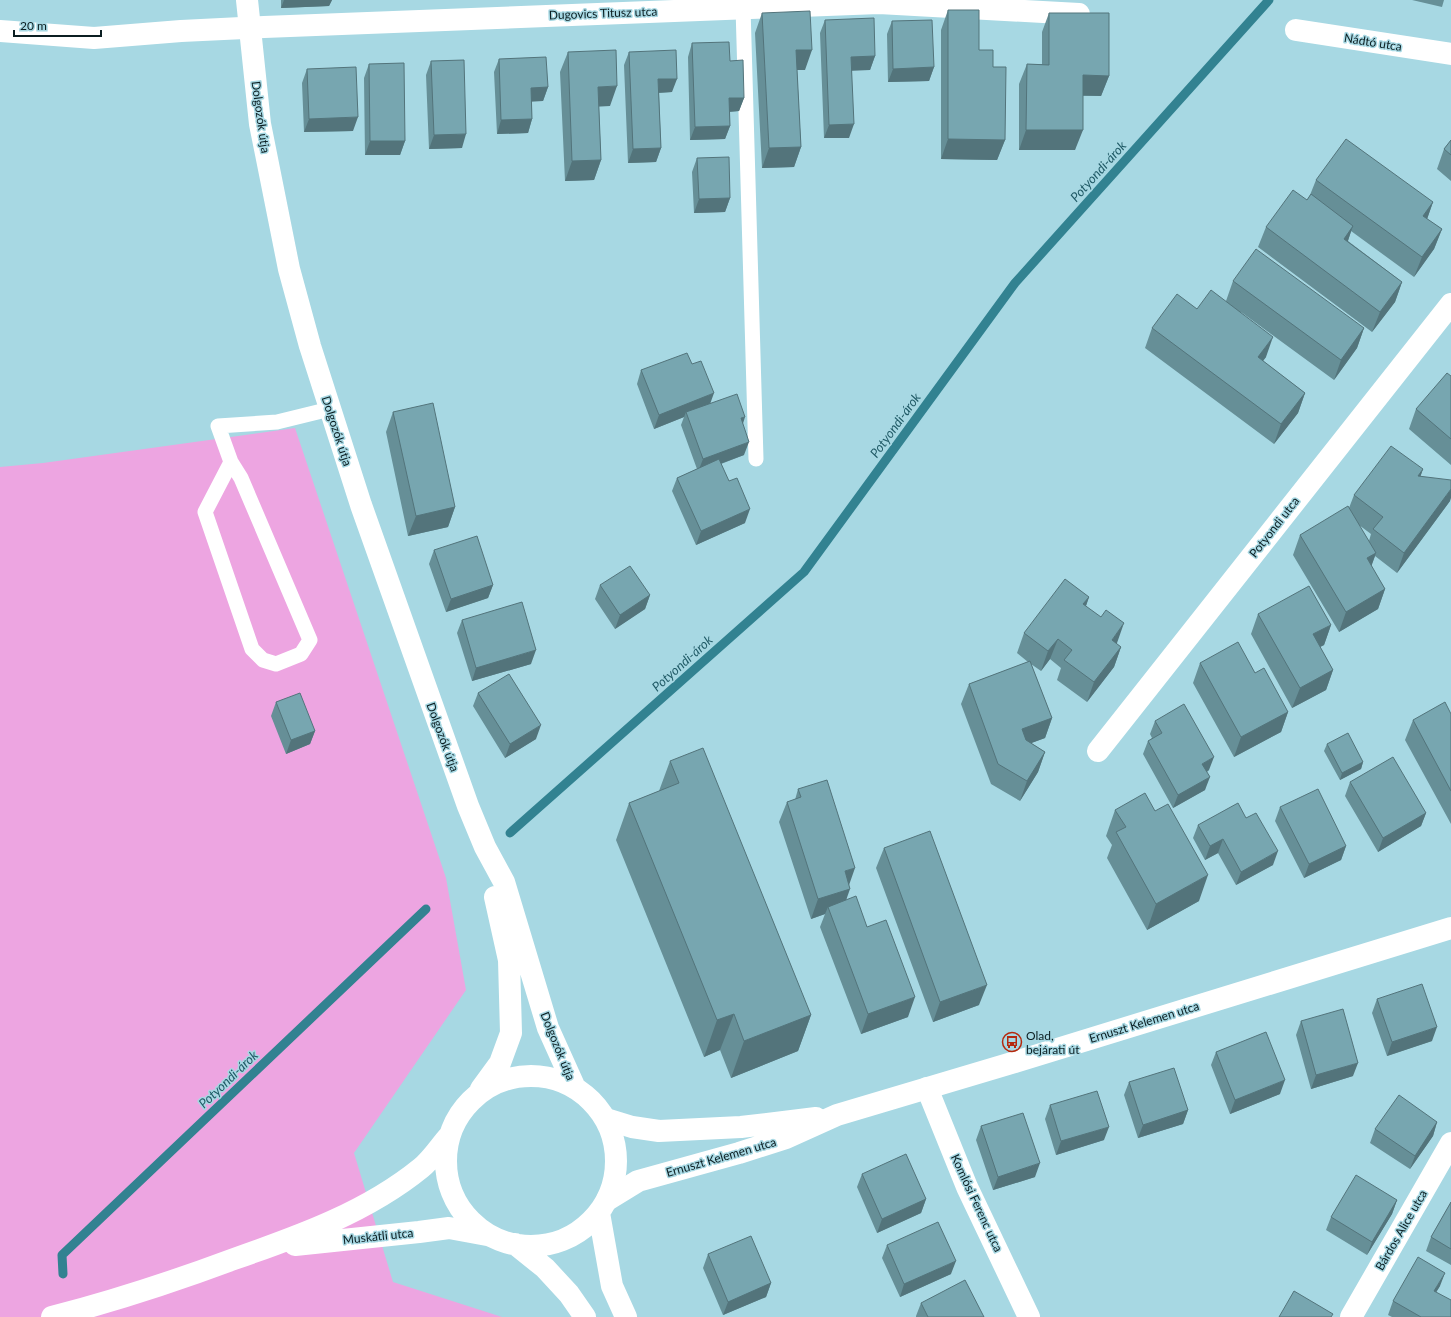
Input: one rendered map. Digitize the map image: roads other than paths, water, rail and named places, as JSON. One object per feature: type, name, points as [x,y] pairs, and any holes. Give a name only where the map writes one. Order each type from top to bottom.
[{"type":"street","name":"Dolgozók útja","points":[[247,0],[260,124],[289,269],[310,346],[364,513],[468,806],[485,847],[504,882],[548,1028],[575,1088]]},
{"type":"street","name":"Dugovics Titusz utca","points":[[0,31],[94,38],[181,31],[879,1],[1100,16]]},
{"type":"street","name":"Nádtó utca","points":[[1296,30],[1451,54]]},
{"type":"street","name":"Potyondi utca","points":[[1098,751],[1451,304]]},
{"type":"street","name":"Dolgozók útja","points":[[477,1095],[500,1063],[511,1033],[509,960],[485,847]]},
{"type":"street","name":"Ernuszt Kelemen utca","points":[[603,1207],[638,1181],[739,1153],[779,1140],[837,1115],[1451,928]]},
{"type":"street","points":[[532,1075],[548,1077],[562,1081],[575,1088],[593,1101],[606,1119],[612,1134],[616,1151],[616,1168],[613,1184],[603,1207],[588,1224],[576,1234],[562,1241],[546,1245],[531,1246],[515,1244],[490,1235],[467,1217],[452,1193],[448,1179],[446,1150],[449,1136],[456,1120],[465,1106],[489,1086],[517,1076],[532,1075]]},
{"type":"street","name":"Komlósi Ferenc utca","points":[[927,1088],[967,1187],[1029,1317]]},
{"type":"street","name":"Ernuszt Kelemen utca","points":[[606,1119],[632,1127],[659,1131],[741,1127],[837,1115]]},
{"type":"street","name":"Muskátli utca","points":[[52,1317],[164,1285],[266,1248],[337,1220],[396,1187],[423,1166],[449,1136]]},
{"type":"street","name":"Bárdos Alice utca","points":[[1351,1317],[1451,1143]]},
{"type":"street","points":[[603,1207],[612,1286],[626,1317]]},
{"type":"street","name":"Muskátli utca","points":[[266,1248],[449,1228],[490,1235]]},
{"type":"street","points":[[515,1244],[545,1268],[569,1294],[586,1317]]},
{"type":"lane","points":[[743,7],[756,459]]},
{"type":"lane","points":[[231,462],[205,512],[252,649],[263,660],[276,664],[301,654],[310,640],[241,478],[231,462],[218,426],[277,422],[330,409]]},
{"type":"waterway","name":"Potyondi-árok","points":[[510,833],[804,572],[1015,283],[1269,0]]},
{"type":"waterway","name":"Potyondi-árok","points":[[63,1274],[62,1255],[426,909]]},
{"type":"place","name":"Olad, bejárati út","points":[[1012,1042]]}]
